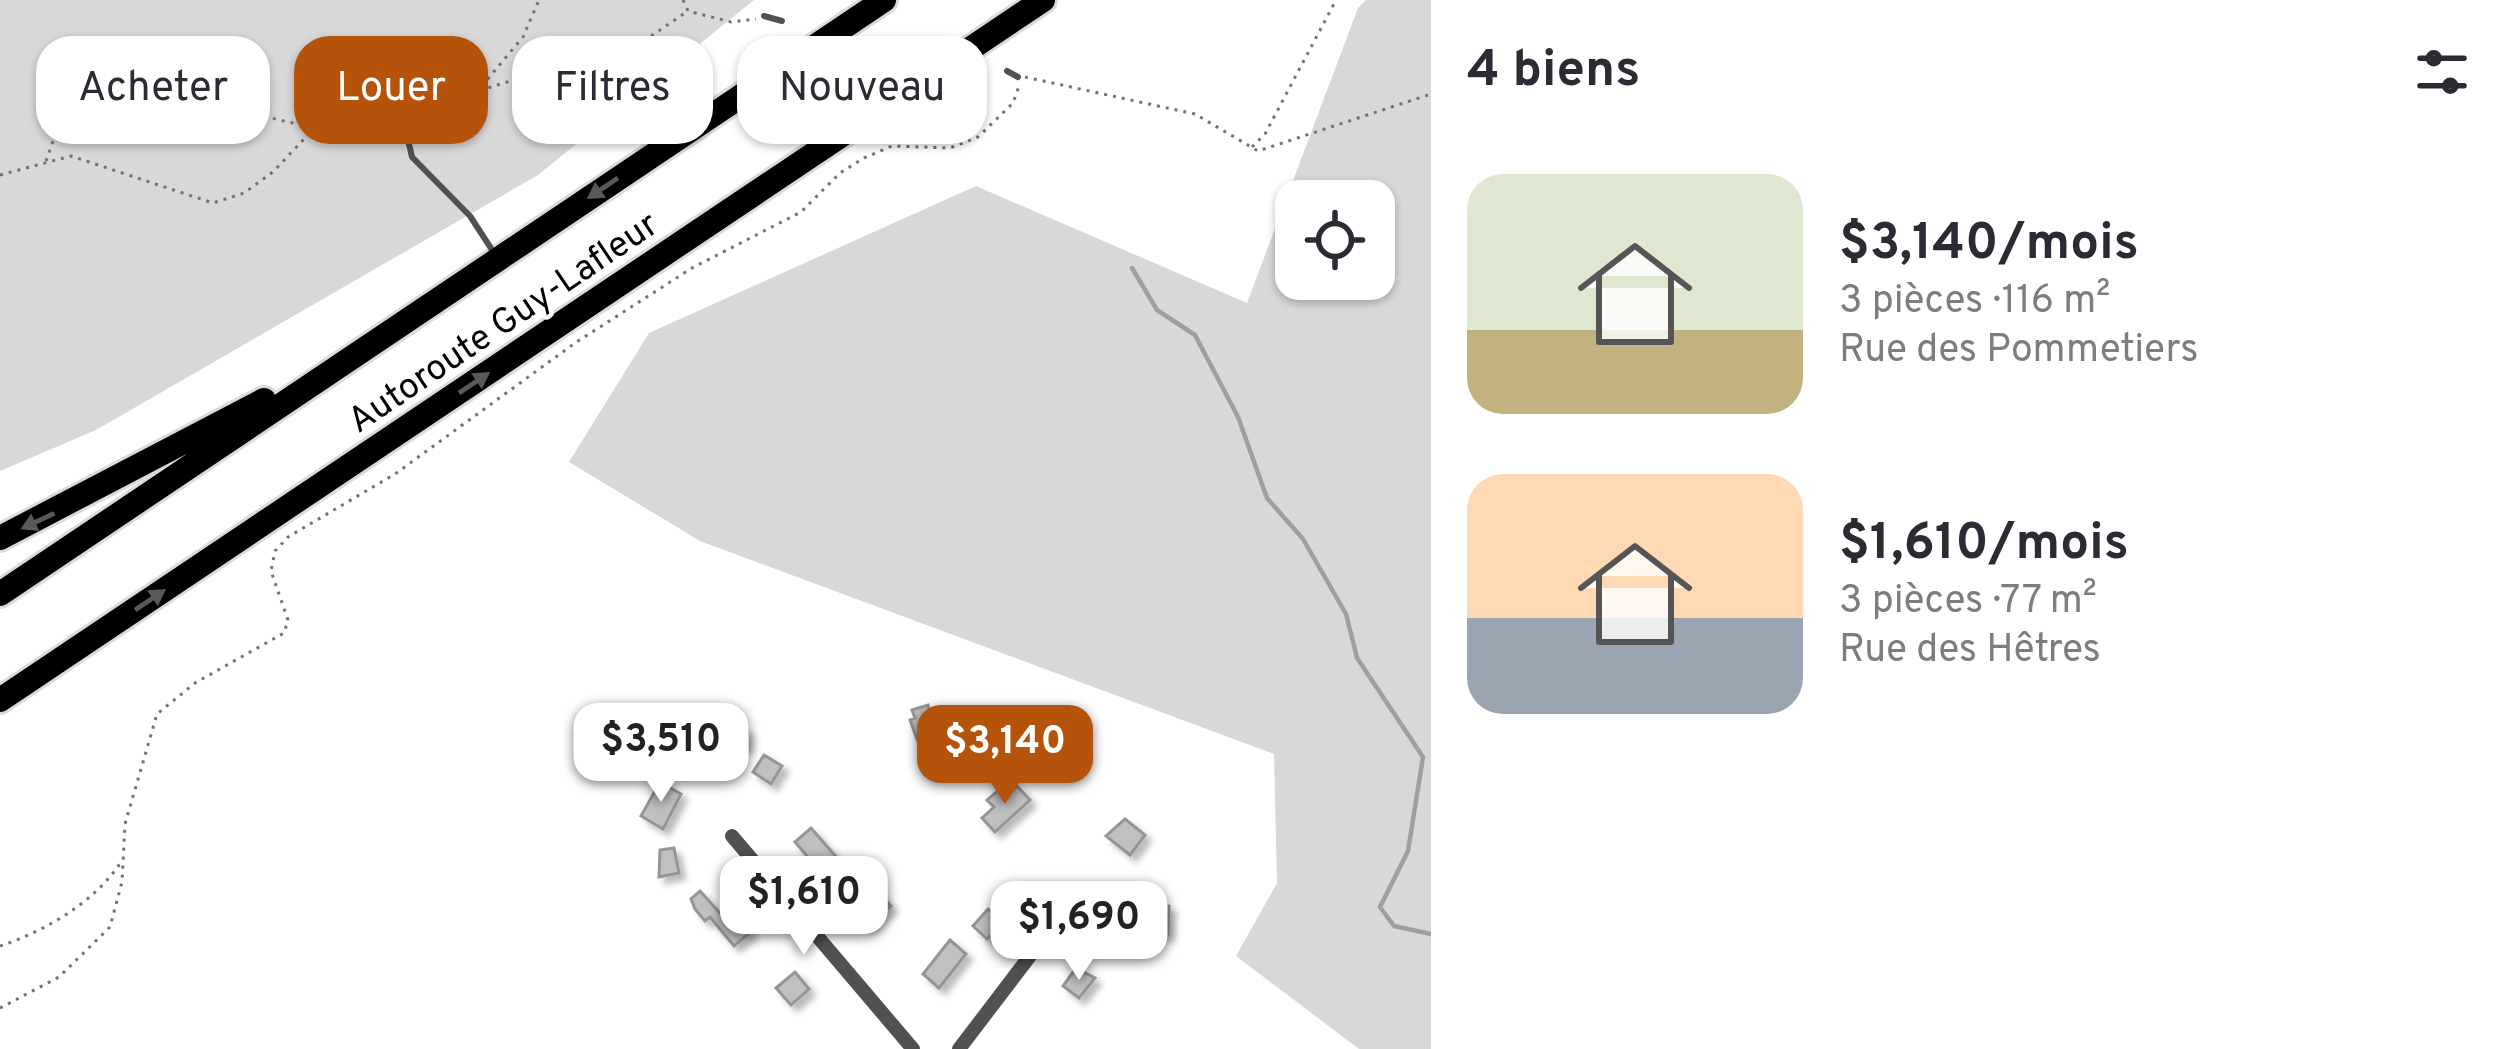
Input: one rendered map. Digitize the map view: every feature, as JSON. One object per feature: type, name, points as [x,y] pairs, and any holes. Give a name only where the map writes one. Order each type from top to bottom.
[{"type":"highway","name":"Autoroute Guy-Lafleur","points":[[0,594],[884,0]]},
{"type":"highway","name":"Autoroute Guy-Lafleur","points":[[0,700],[1043,0]]},
{"type":"highway","points":[[0,538],[109,485],[407,320]]},
{"type":"street","points":[[732,836],[913,1049]]},
{"type":"street","points":[[959,1049],[1081,889]]},
{"type":"lane","points":[[764,16],[782,21]]},
{"type":"lane","points":[[1007,71],[1018,77]]},
{"type":"lane","points":[[409,144],[412,158],[470,216],[498,259]]},
{"type":"path","points":[[488,79],[523,37],[538,0]]},
{"type":"path","points":[[683,0],[688,11]]},
{"type":"path","points":[[1250,148],[1265,134],[1336,0]]},
{"type":"path","points":[[488,91],[648,38],[688,11],[731,22],[764,16]]},
{"type":"path","points":[[0,1007],[59,977],[102,940],[116,914],[125,824],[157,714],[195,683],[279,639],[288,626],[271,571],[281,543],[395,474],[668,282],[801,212],[840,173],[864,158],[892,146],[950,148],[978,136],[1013,104],[1018,77],[1054,80],[1195,114],[1250,148],[1275,147],[1431,94]]},
{"type":"path","points":[[46,160],[61,119],[95,105],[184,103],[294,122]]},
{"type":"path","points":[[0,175],[46,160],[84,159],[213,203],[244,193],[273,172],[298,144]]},
{"type":"path","points":[[0,946],[38,931],[82,902],[107,882],[123,859]]},
{"type":"shaded area","points":[[0,0],[754,0],[710,36],[512,36],[512,144],[576,144],[538,175],[96,430],[0,471]]},
{"type":"shaded area","points":[[1366,0],[1431,0],[1431,1049],[1359,1049],[1236,956],[1277,883],[1274,754],[700,541],[569,462],[649,333],[976,186],[1247,303],[1275,229],[1275,300],[1395,300],[1395,180],[1293,180],[1358,8]]},
{"type":"building","points":[[928,705],[930,711],[936,709],[948,740],[921,750],[910,720],[915,718],[912,710]]},
{"type":"building","points":[[711,721],[733,721],[733,729],[747,729],[747,746],[727,748],[727,760],[710,759]]},
{"type":"building","points":[[764,755],[782,766],[771,784],[753,772]]},
{"type":"building","points":[[660,782],[681,794],[663,829],[641,816]]},
{"type":"building","points":[[1017,786],[1030,800],[995,832],[982,818],[994,807],[987,800],[1000,789],[1006,796]]},
{"type":"building","points":[[1125,819],[1145,835],[1130,855],[1106,836]]},
{"type":"building","points":[[811,828],[852,875],[836,890],[795,842]]},
{"type":"building","points":[[674,848],[679,873],[659,877],[660,850]]},
{"type":"building","points":[[875,888],[891,906],[867,927],[852,909]]},
{"type":"building","points":[[700,891],[727,921],[736,914],[751,932],[734,946],[710,917],[705,921],[695,909],[691,899]]},
{"type":"building","points":[[1136,902],[1169,906],[1168,935],[1138,934]]},
{"type":"building","points":[[988,909],[1003,922],[987,939],[973,926]]},
{"type":"building","points":[[950,940],[966,954],[939,988],[923,974]]},
{"type":"building","points":[[1076,968],[1095,978],[1079,998],[1063,986]]},
{"type":"building","points":[[795,972],[809,989],[791,1005],[776,988]]},
{"type":"waterway","points":[[1132,268],[1157,310],[1195,335],[1238,417],[1267,498],[1303,539],[1346,614],[1357,658],[1423,757],[1408,851],[1380,907],[1394,926],[1431,934]]}]
